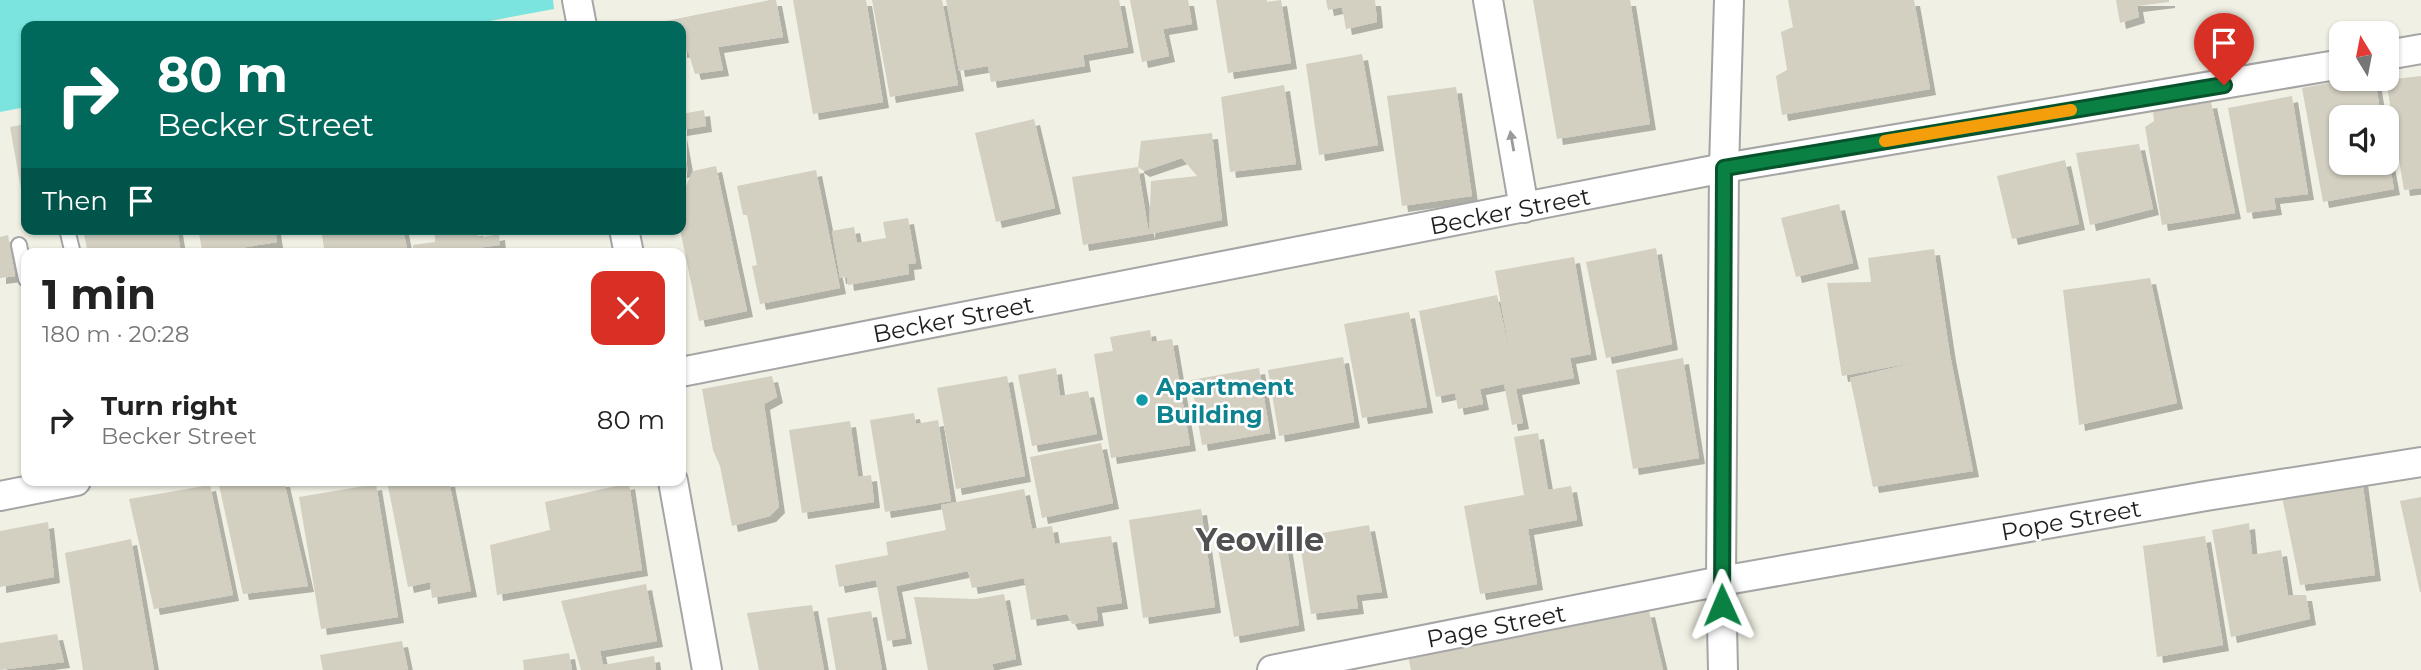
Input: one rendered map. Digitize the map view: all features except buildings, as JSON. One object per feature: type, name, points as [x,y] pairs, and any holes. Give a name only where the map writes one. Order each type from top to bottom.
[{"type":"street","points":[[577,0],[581,21]]},
{"type":"street","points":[[1488,0],[1524,208]]},
{"type":"street","points":[[1723,670],[1721,581],[1724,168],[1729,0]]},
{"type":"street","points":[[2399,53],[2421,49]]},
{"type":"street","name":"Becker Street","points":[[686,371],[1724,168],[2329,66]]},
{"type":"street","name":"Pope Street","points":[[1721,581],[2421,462]]},
{"type":"street","points":[[0,496],[47,486]]},
{"type":"street","points":[[674,486],[707,670]]},
{"type":"street","name":"Page Street","points":[[1272,670],[1721,581]]},
{"type":"lane","points":[[19,244],[21,254]]},
{"type":"shaded area","points":[[0,0],[553,0],[554,9],[490,21],[21,21],[21,108],[0,112]]},
{"type":"slow traffic","points":[[1885,141],[2071,110]]},
{"type":"place","name":"Apartment Building","points":[[1142,400]]},
{"type":"district","name":"Yeoville","points":[[1260,539]]},
{"type":"route","points":[[1722,605],[1724,168],[2224,85]]}]
